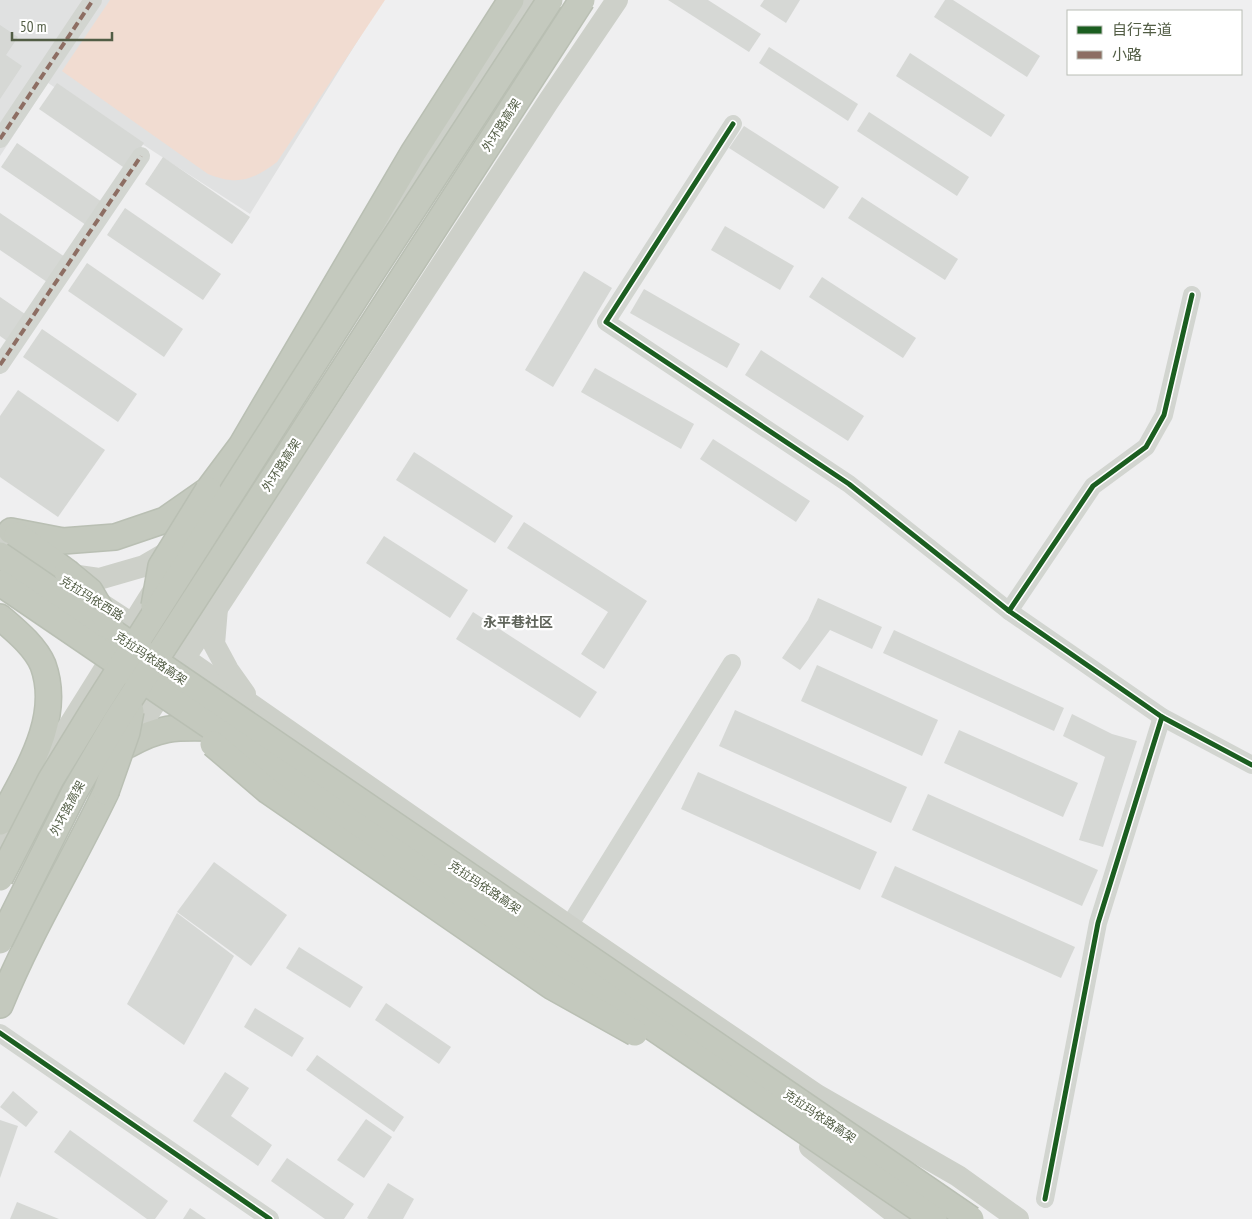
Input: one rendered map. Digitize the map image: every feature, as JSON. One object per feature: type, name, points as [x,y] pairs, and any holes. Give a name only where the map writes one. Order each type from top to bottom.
[{"type":"highway","points":[[511,0],[414,152],[241,446],[208,490],[162,566],[154,601],[150,644],[161,687],[186,721],[268,790],[551,986],[649,1041],[820,1142]]},
{"type":"highway","name":"外环路高架","points":[[0,878],[51,779],[94,709],[365,283],[550,0]]},
{"type":"highway","name":"外环路高架","points":[[0,941],[74,793],[116,721],[582,0]]},
{"type":"highway","points":[[4,532],[63,541],[115,537],[165,520],[208,490]]},
{"type":"highway","points":[[0,1005],[17,965],[79,848],[106,792],[127,732],[132,705],[130,678],[108,620],[90,591],[4,532]]},
{"type":"highway","name":"克拉玛依路高架","points":[[0,555],[971,1219]]},
{"type":"highway","name":"克拉玛依路高架","points":[[0,582],[934,1219]]},
{"type":"highway","points":[[0,617],[23,638],[42,665],[49,701],[43,738],[0,822]]},
{"type":"highway","points":[[128,745],[160,729],[173,727],[210,728]]},
{"type":"main road","points":[[0,846],[22,801],[132,624],[527,0]]},
{"type":"main road","points":[[0,973],[85,811],[160,693],[617,0]]},
{"type":"main road","name":"克拉玛依西路","points":[[4,532],[49,572],[184,658],[569,926],[817,1095],[958,1176],[1018,1219]]},
{"type":"main road","points":[[49,572],[99,579],[144,566],[182,544]]},
{"type":"main road","points":[[0,582],[110,660],[747,1098],[902,1219]]},
{"type":"main road","points":[[217,607],[214,644],[228,670],[254,707]]},
{"type":"main road","points":[[920,1219],[924,1204],[933,1192],[944,1182],[958,1176]]},
{"type":"street","points":[[0,139],[92,0]]},
{"type":"street","points":[[733,124],[606,322],[849,484],[1009,611],[1162,717],[1252,765]]},
{"type":"street","points":[[0,366],[141,156]]},
{"type":"street","points":[[1009,611],[1093,486],[1146,447],[1164,415],[1192,295]]},
{"type":"street","points":[[569,926],[732,663]]},
{"type":"street","points":[[1045,1199],[1098,923],[1162,717]]},
{"type":"street","points":[[0,1033],[270,1219]]},
{"type":"shaded area","points":[[0,0],[383,0],[250,214],[48,83],[0,156]]},
{"type":"shaded area","points":[[110,0],[385,0],[277,162],[253,177],[228,180],[208,174],[62,71]]},
{"type":"building","points":[[668,0],[708,0],[761,34],[749,52]]},
{"type":"building","points":[[764,0],[800,0],[786,23],[760,6]]},
{"type":"building","points":[[945,0],[953,0],[1040,56],[1027,77],[934,17]]},
{"type":"building","points":[[0,25],[18,37],[6,55],[22,66],[0,99]]},
{"type":"building","points":[[769,47],[858,104],[848,121],[759,63]]},
{"type":"building","points":[[910,53],[1005,115],[991,137],[896,76]]},
{"type":"building","points":[[57,83],[144,143],[126,169],[39,109]]},
{"type":"building","points":[[869,112],[969,177],[957,196],[857,131]]},
{"type":"building","points":[[744,126],[839,187],[824,209],[729,148]]},
{"type":"building","points":[[17,143],[102,202],[86,225],[1,167]]},
{"type":"building","points":[[163,157],[250,217],[232,244],[145,184]]},
{"type":"building","points":[[862,197],[958,259],[945,280],[848,218]]},
{"type":"building","points":[[125,208],[221,274],[203,300],[107,235]]},
{"type":"building","points":[[0,213],[65,257],[47,282],[0,250]]},
{"type":"building","points":[[725,226],[794,266],[780,290],[711,250]]},
{"type":"building","points":[[87,263],[183,329],[164,357],[68,291]]},
{"type":"building","points":[[584,271],[612,288],[553,387],[525,370]]},
{"type":"building","points":[[822,277],[916,338],[903,358],[809,297]]},
{"type":"building","points":[[644,289],[740,344],[727,368],[630,313]]},
{"type":"building","points":[[0,297],[25,314],[7,341],[0,336]]},
{"type":"building","points":[[42,329],[137,394],[118,422],[23,357]]},
{"type":"building","points":[[761,350],[864,416],[848,441],[745,375]]},
{"type":"building","points":[[595,368],[694,424],[681,449],[581,392]]},
{"type":"building","points":[[18,390],[105,450],[58,517],[0,477],[0,416]]},
{"type":"building","points":[[713,439],[810,501],[796,522],[700,459]]},
{"type":"building","points":[[414,452],[513,516],[495,543],[396,480]]},
{"type":"building","points":[[524,522],[647,601],[604,669],[581,654],[608,612],[507,548]]},
{"type":"building","points":[[384,536],[468,590],[450,618],[366,563]]},
{"type":"building","points":[[818,598],[882,627],[872,649],[830,630],[800,670],[782,658],[808,620]]},
{"type":"building","points":[[473,612],[597,692],[580,718],[456,639]]},
{"type":"building","points":[[894,630],[1064,708],[1054,731],[883,653]]},
{"type":"building","points":[[817,665],[938,720],[922,756],[801,701]]},
{"type":"building","points":[[735,710],[907,787],[891,823],[719,746]]},
{"type":"building","points":[[1072,714],[1112,734],[1137,741],[1103,847],[1079,840],[1105,757],[1063,736]]},
{"type":"building","points":[[959,730],[1078,783],[1063,817],[944,763]]},
{"type":"building","points":[[698,772],[877,852],[860,890],[681,809]]},
{"type":"building","points":[[928,794],[1098,870],[1082,906],[912,830]]},
{"type":"building","points":[[214,862],[287,915],[251,966],[177,912]]},
{"type":"building","points":[[895,866],[1075,947],[1061,978],[881,897]]},
{"type":"building","points":[[177,913],[234,956],[184,1045],[127,1004]]},
{"type":"building","points":[[299,947],[363,987],[350,1008],[286,968]]},
{"type":"building","points":[[386,1003],[451,1047],[439,1064],[375,1020]]},
{"type":"building","points":[[255,1008],[304,1038],[292,1057],[244,1027]]},
{"type":"building","points":[[317,1055],[404,1117],[394,1132],[306,1070]]},
{"type":"building","points":[[225,1072],[249,1088],[231,1116],[272,1145],[258,1166],[193,1121]]},
{"type":"building","points":[[13,1091],[38,1112],[26,1127],[0,1107]]},
{"type":"building","points":[[366,1119],[392,1137],[364,1178],[337,1160]]},
{"type":"building","points":[[0,1120],[18,1126],[0,1178]]},
{"type":"building","points":[[70,1130],[168,1201],[155,1219],[147,1219],[54,1152]]},
{"type":"building","points":[[287,1158],[354,1204],[344,1219],[325,1219],[271,1181]]},
{"type":"building","points":[[388,1183],[414,1199],[403,1219],[367,1218]]},
{"type":"building","points":[[17,1202],[59,1219],[10,1219]]},
{"type":"building","points":[[190,1208],[206,1219],[183,1219]]},
{"type":"marked path","points":[[0,139],[93,0]]},
{"type":"marked path","points":[[0,365],[141,156]]},
{"type":"cycle path","points":[[733,124],[606,322],[849,484],[1009,611],[1162,717],[1252,765]]},
{"type":"cycle path","points":[[1009,611],[1093,486],[1146,447],[1164,415],[1192,295]]},
{"type":"cycle path","points":[[1045,1199],[1098,923],[1162,717]]},
{"type":"cycle path","points":[[0,1033],[270,1219]]},
{"type":"district","name":"永平巷社区","points":[[518,622]]}]
